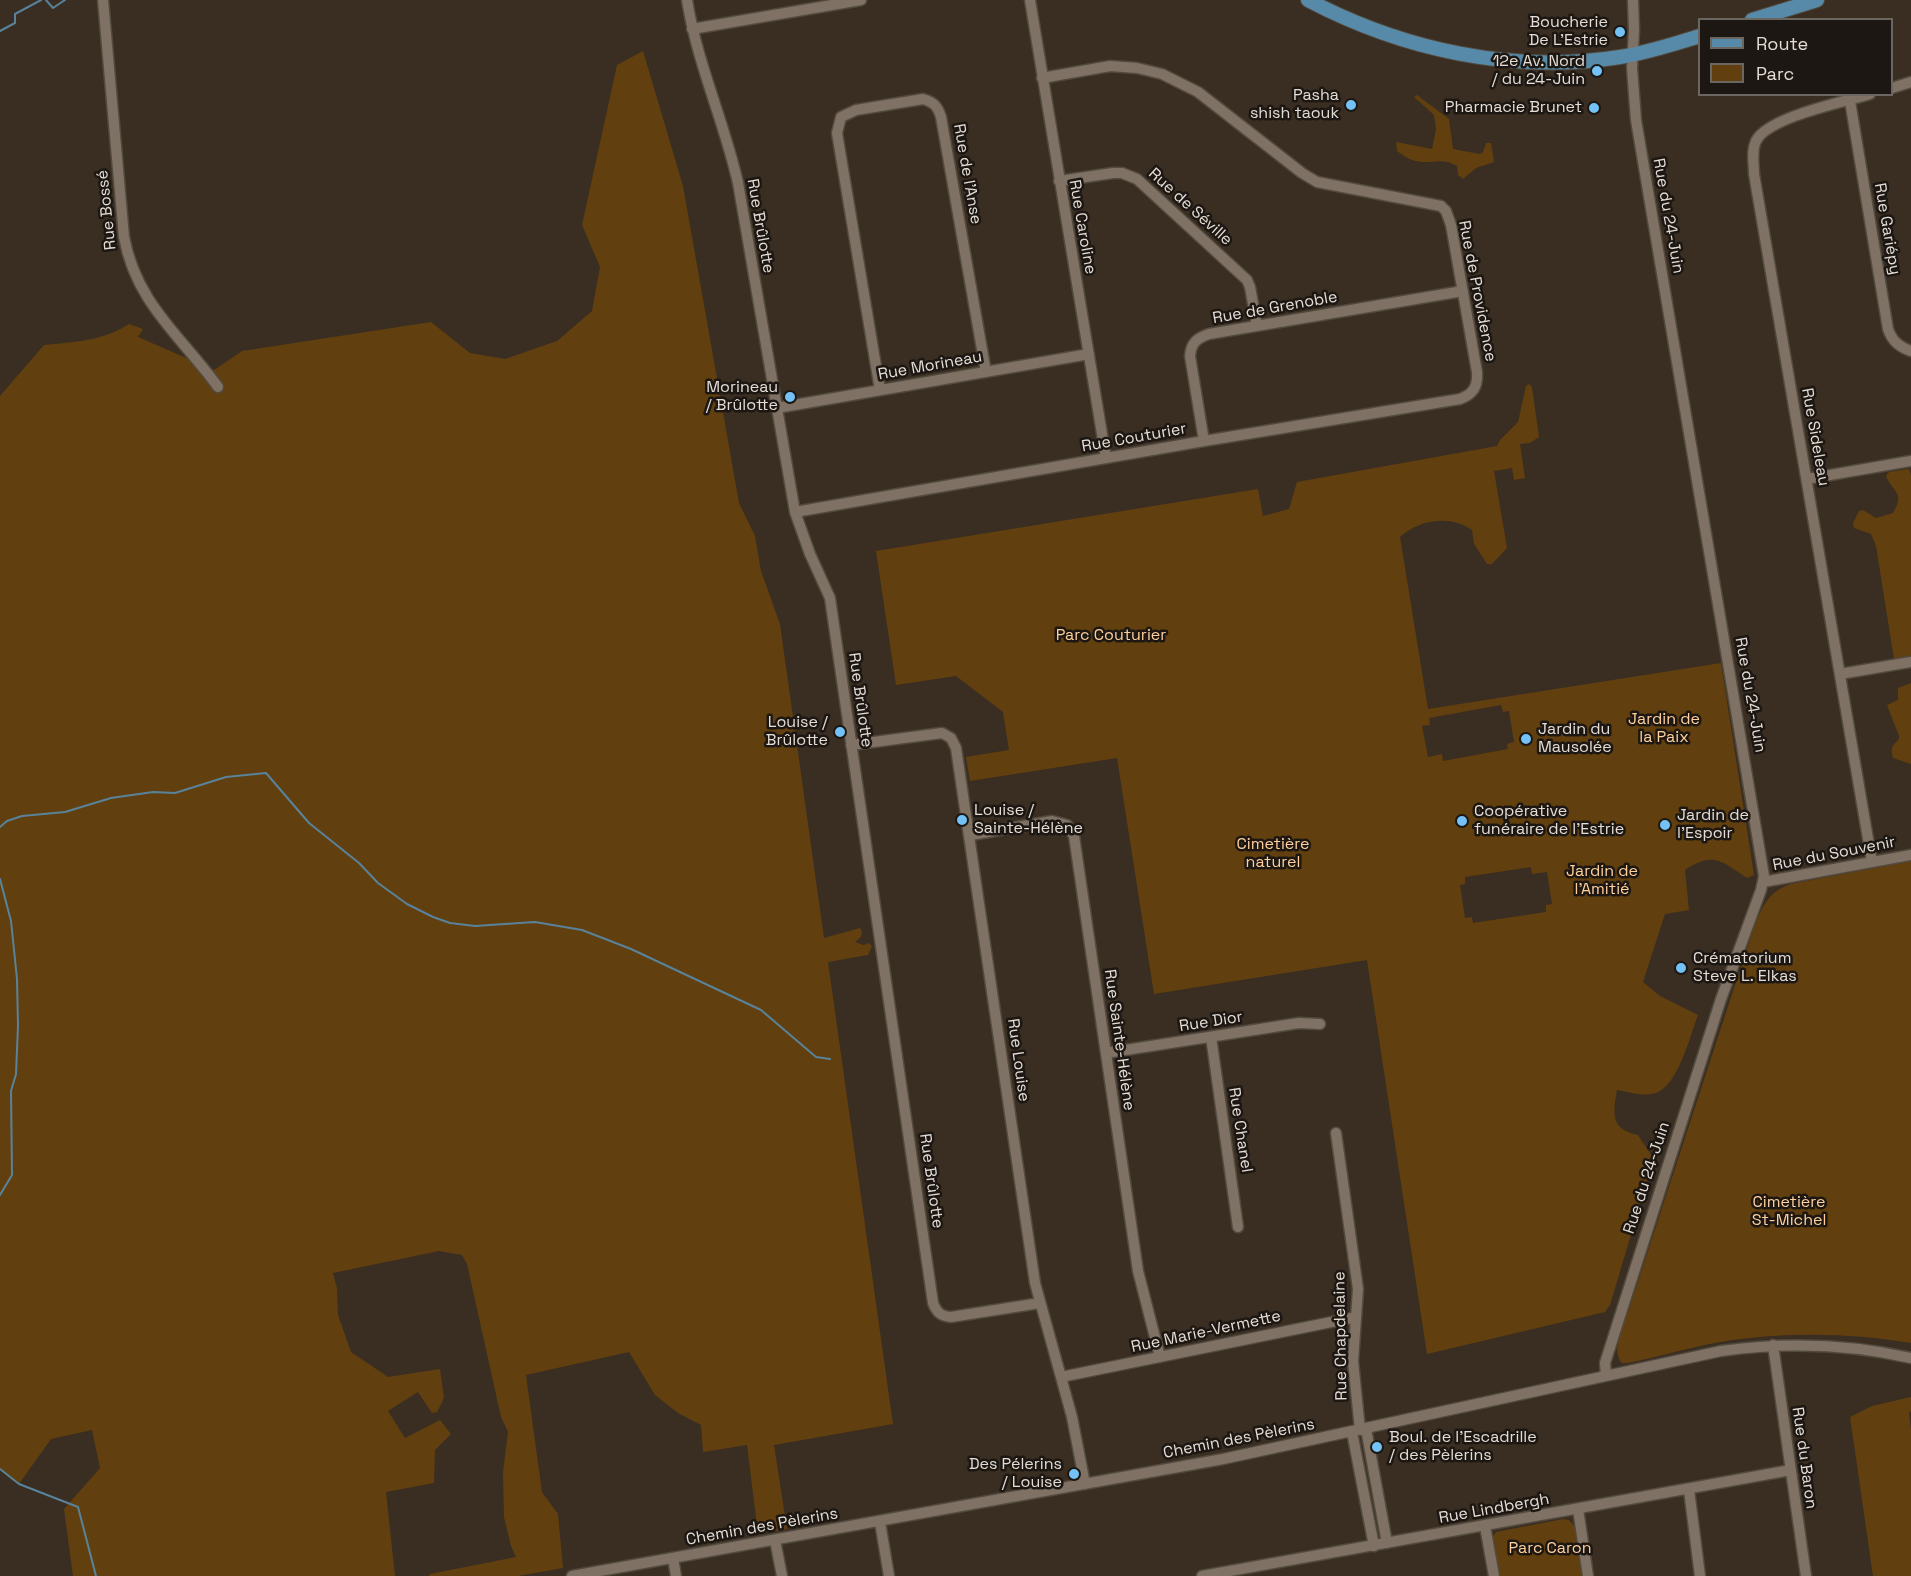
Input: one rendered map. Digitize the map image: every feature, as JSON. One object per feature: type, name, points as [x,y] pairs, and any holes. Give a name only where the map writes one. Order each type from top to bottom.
[{"type":"main road","points":[[1308,0],[1341,16],[1434,49],[1514,61],[1583,61],[1633,55],[1698,37]]},
{"type":"main road","points":[[1758,18],[1817,0]]},
{"type":"street","name":"Rue Bossé","points":[[102,0],[124,237],[128,258],[144,294],[162,320],[218,387]]},
{"type":"street","name":"Rue Brûlotte","points":[[687,0],[692,29],[738,183],[795,512],[802,536],[831,598],[933,1303],[941,1315],[951,1317],[1040,1303]]},
{"type":"street","points":[[692,29],[861,0]]},
{"type":"street","name":"Rue Caroline","points":[[1030,0],[1106,458]]},
{"type":"street","name":"Rue du 24-Juin","points":[[1606,1376],[1605,1363],[1662,1182],[1721,999],[1763,882],[1762,857],[1636,120],[1633,90],[1634,0]]},
{"type":"street","name":"Rue de Providence","points":[[1042,78],[1110,66],[1137,68],[1162,74],[1198,92],[1302,173],[1317,182],[1441,206],[1446,211],[1451,225],[1477,372],[1478,382],[1475,389]]},
{"type":"street","points":[[1893,88],[1911,82]]},
{"type":"street","name":"Rue Sideleau","points":[[1864,96],[1777,122],[1760,135],[1755,143],[1753,154],[1756,185],[1872,862]]},
{"type":"street","name":"Rue de l'Anse","points":[[880,390],[837,133],[841,117],[856,110],[923,99],[938,107],[942,117],[986,372]]},
{"type":"street","name":"Rue Gariépy","points":[[1850,101],[1888,329],[1900,347],[1911,351]]},
{"type":"street","name":"Rue de Séville","points":[[1059,181],[1113,173],[1122,173],[1137,179],[1247,280],[1257,326]]},
{"type":"street","name":"Rue de Grenoble","points":[[1204,441],[1190,356],[1191,348],[1199,338],[1209,334],[1463,291]]},
{"type":"street","name":"Rue Morineau","points":[[777,408],[1089,354]]},
{"type":"street","name":"Rue Couturier","points":[[795,512],[1460,399],[1475,389]]},
{"type":"street","points":[[1807,479],[1911,461]]},
{"type":"street","points":[[1840,674],[1911,662]]},
{"type":"street","name":"Rue Louise","points":[[851,745],[942,733],[951,738],[958,754],[1032,1263],[1040,1303],[1072,1417],[1085,1484]]},
{"type":"street","name":"Rue Sainte-Hélène","points":[[971,835],[1052,821],[1061,822],[1072,830],[1138,1271],[1160,1357]]},
{"type":"street","name":"Rue du Souvenir","points":[[1763,882],[1911,855]]},
{"type":"street","name":"Rue Dior","points":[[1106,1053],[1299,1023],[1320,1024]]},
{"type":"street","name":"Rue Chanel","points":[[1211,1037],[1238,1227]]},
{"type":"street","name":"Rue Chapdelaine","points":[[1336,1134],[1358,1282],[1353,1372],[1360,1430]]},
{"type":"street","name":"Rue Marie-Vermette","points":[[1061,1377],[1356,1317]]},
{"type":"street","name":"Chemin des Pèlerins","points":[[572,1576],[1085,1484],[1360,1430],[1703,1354],[1773,1345],[1874,1350],[1911,1358]]},
{"type":"street","name":"Rue du Baron","points":[[1773,1345],[1806,1576]]},
{"type":"street","points":[[1360,1430],[1387,1543]]},
{"type":"street","points":[[1360,1430],[1374,1545]]},
{"type":"street","name":"Rue Lindbergh","points":[[1202,1576],[1791,1470]]},
{"type":"street","points":[[1689,1490],[1700,1576]]},
{"type":"street","points":[[1578,1509],[1588,1576]]},
{"type":"street","points":[[880,1521],[889,1576]]},
{"type":"street","points":[[1485,1526],[1494,1576]]},
{"type":"street","points":[[776,1540],[782,1576]]},
{"type":"street","points":[[674,1558],[676,1576]]},
{"type":"green space","points":[[643,51],[683,186],[739,503],[755,536],[761,571],[780,624],[824,938],[860,928],[861,937],[855,942],[863,945],[869,943],[872,946],[868,955],[828,962],[893,1424],[774,1445],[787,1529],[758,1534],[747,1445],[703,1452],[701,1425],[678,1413],[655,1395],[629,1352],[526,1375],[542,1492],[558,1514],[563,1568],[518,1576],[429,1576],[516,1557],[504,1517],[503,1472],[508,1432],[501,1417],[467,1264],[462,1255],[439,1251],[333,1273],[337,1288],[338,1315],[351,1352],[388,1377],[440,1369],[444,1398],[437,1412],[432,1413],[418,1392],[388,1411],[405,1438],[440,1420],[451,1434],[435,1450],[434,1483],[386,1492],[395,1576],[73,1576],[64,1509],[100,1468],[92,1430],[51,1439],[19,1484],[0,1469],[0,396],[44,345],[99,337],[129,324],[143,329],[138,337],[214,370],[242,351],[431,322],[470,353],[505,359],[557,341],[592,311],[600,267],[582,225],[617,65]]},
{"type":"green space","points":[[1417,95],[1449,119],[1453,149],[1480,154],[1486,143],[1491,143],[1494,162],[1476,168],[1463,179],[1458,175],[1457,166],[1450,163],[1415,161],[1397,151],[1396,142],[1432,149],[1436,129],[1434,115],[1414,97]]},
{"type":"green space","points":[[1529,384],[1532,387],[1539,437],[1530,443],[1520,444],[1525,478],[1514,480],[1512,468],[1494,471],[1507,548],[1492,564],[1487,564],[1474,544],[1472,530],[1455,522],[1426,523],[1400,537],[1428,709],[1721,663],[1754,875],[1747,878],[1717,861],[1710,860],[1695,864],[1685,870],[1689,910],[1665,914],[1643,982],[1660,996],[1698,1015],[1678,1069],[1665,1087],[1653,1094],[1617,1090],[1615,1113],[1618,1124],[1622,1129],[1638,1135],[1651,1155],[1650,1171],[1610,1305],[1605,1312],[1427,1354],[1367,960],[1154,994],[1117,758],[970,781],[966,757],[1009,750],[1003,712],[956,676],[896,685],[876,551],[1258,489],[1263,516],[1289,509],[1297,482],[1497,446],[1518,422],[1526,386]],"holes":[[[1501,705],[1503,712],[1509,711],[1514,742],[1507,744],[1508,749],[1443,761],[1442,754],[1428,757],[1422,726],[1430,725],[1429,718]],[[1531,867],[1532,874],[1547,872],[1552,904],[1546,905],[1546,912],[1473,923],[1472,917],[1465,918],[1460,885],[1465,884],[1465,877]]]},
{"type":"green space","points":[[1909,469],[1911,475],[1911,656],[1894,659],[1876,546],[1871,534],[1854,528],[1853,523],[1859,511],[1863,510],[1876,518],[1893,513],[1897,506],[1898,496],[1886,476],[1889,472]]},
{"type":"green space","points":[[1911,683],[1911,764],[1893,758],[1892,747],[1899,736],[1887,705],[1898,700],[1898,688]]},
{"type":"green space","name":"Cimetière St-Michel","points":[[1911,861],[1911,1343],[1844,1336],[1754,1337],[1719,1342],[1622,1363],[1617,1351],[1622,1327],[1762,908],[1776,891],[1791,884]]},
{"type":"green space","points":[[1911,1397],[1909,1413],[1911,1576],[1873,1576],[1850,1417],[1872,1406]]},
{"type":"green space","name":"Parc Caron","points":[[1563,1519],[1569,1520],[1575,1527],[1582,1576],[1500,1576],[1493,1537],[1496,1532]]},
{"type":"waterway","points":[[0,31],[15,23],[15,14],[41,0]]},
{"type":"waterway","points":[[46,0],[53,8],[65,0]]},
{"type":"waterway","points":[[0,827],[7,821],[22,816],[65,812],[111,798],[153,792],[175,793],[226,777],[266,773],[309,823],[359,863],[378,883],[407,904],[450,923],[475,926],[535,922],[582,930],[631,949],[761,1010],[816,1057],[830,1059]]},
{"type":"waterway","points":[[0,879],[11,921],[17,979],[18,1026],[16,1074],[11,1091],[12,1175],[0,1195]]},
{"type":"waterway","points":[[0,1469],[19,1484],[78,1507],[96,1576]]},
{"type":"place","name":"Boucherie De L’Estrie","points":[[1620,32]]},
{"type":"place","name":"12e Av. Nord / du 24-Juin","points":[[1597,71]]},
{"type":"place","name":"Pasha shish taouk","points":[[1351,105]]},
{"type":"place","name":"Pharmacie Brunet","points":[[1594,108]]},
{"type":"place","name":"Morineau / Brûlotte","points":[[790,397]]},
{"type":"place","name":"Louise / Brûlotte","points":[[840,732]]},
{"type":"place","name":"Jardin du Mausolée","points":[[1526,739]]},
{"type":"place","name":"Louise / Sainte-Hélène","points":[[962,820]]},
{"type":"place","name":"Coopérative funéraire de l'Estrie","points":[[1462,821]]},
{"type":"place","name":"Jardin de l'Espoir","points":[[1665,825]]},
{"type":"place","name":"Crématorium Steve L. Elkas","points":[[1681,968]]},
{"type":"place","name":"Boul. de l'Escadrille / des Pèlerins","points":[[1377,1447]]},
{"type":"place","name":"Des Pélerins / Louise","points":[[1074,1474]]},
{"type":"park label","name":"Parc Couturier","points":[[1111,636]]},
{"type":"park label","name":"Jardin de la Paix","points":[[1664,729]]},
{"type":"park label","name":"Cimetière naturel","points":[[1273,854]]},
{"type":"park label","name":"Jardin de l'Amitié","points":[[1602,881]]}]
